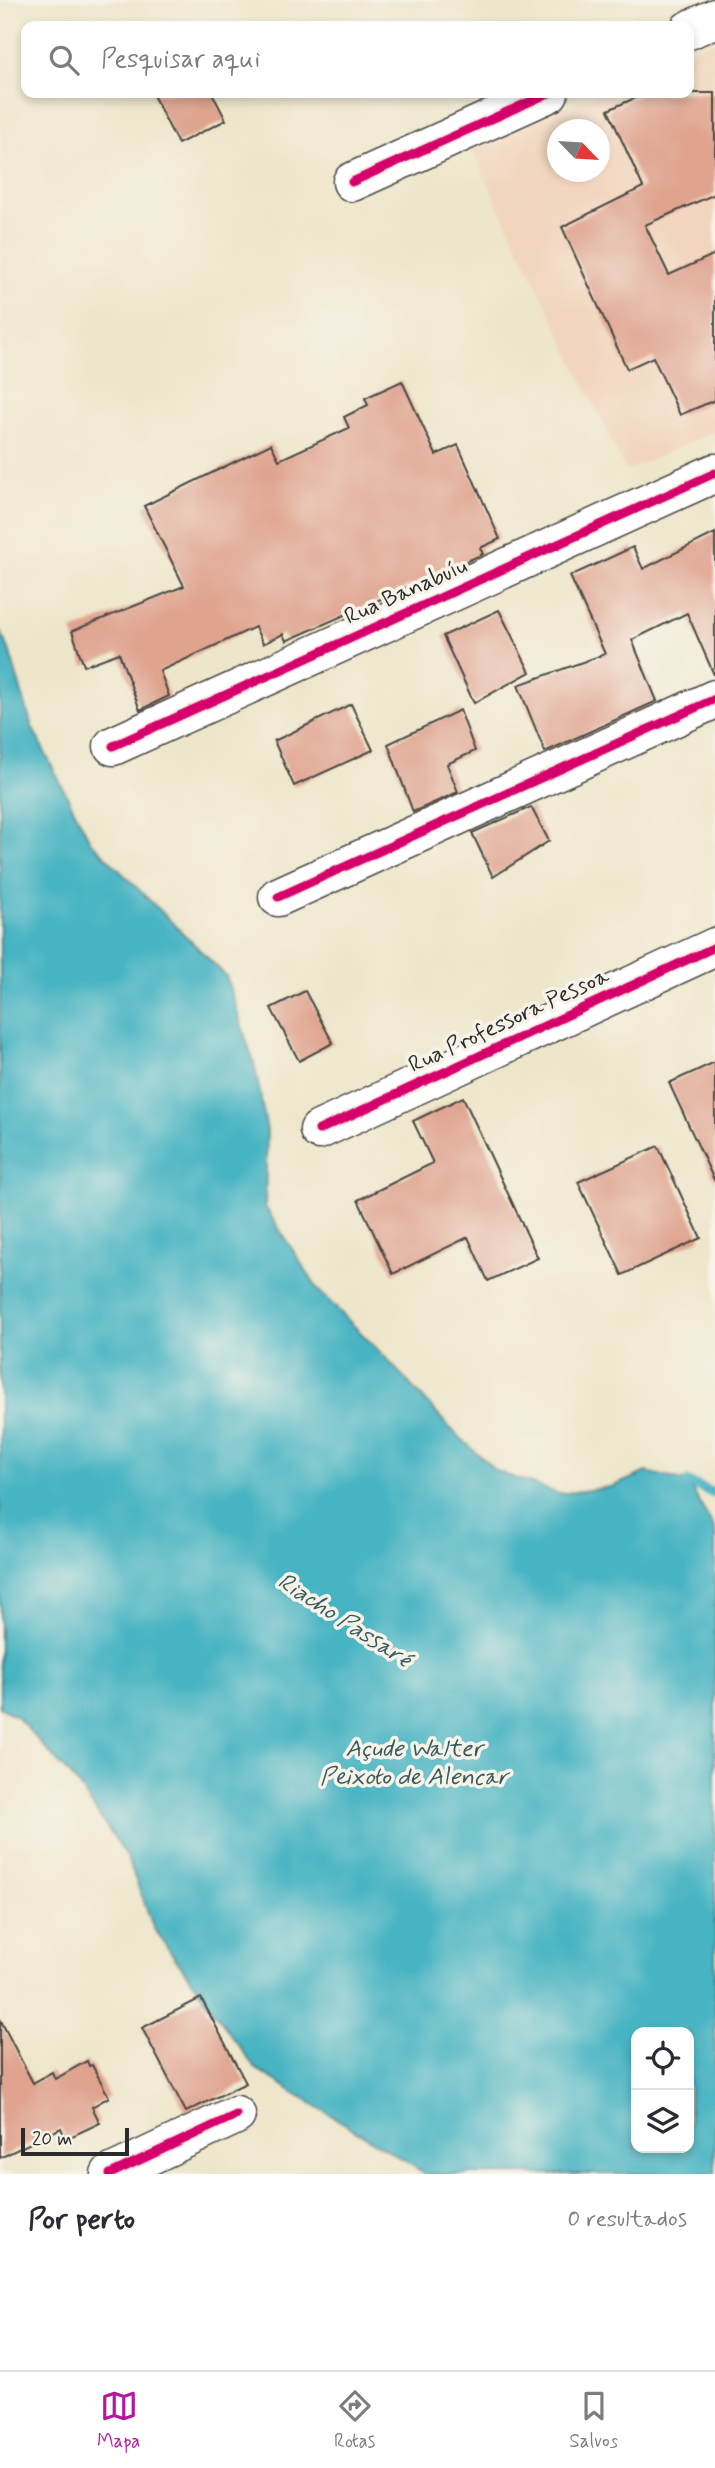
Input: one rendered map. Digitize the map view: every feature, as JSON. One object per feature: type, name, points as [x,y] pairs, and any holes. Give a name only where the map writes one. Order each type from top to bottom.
[{"type":"street","points":[[694,28],[715,18]]},
{"type":"street","points":[[352,181],[538,98]]},
{"type":"street","name":"Rua Banabuíu","points":[[113,746],[715,473]]},
{"type":"street","points":[[278,897],[715,699]]},
{"type":"street","name":"Rua Professora Pessoa","points":[[319,1130],[715,947]]},
{"type":"street","points":[[110,2174],[236,2115]]},
{"type":"shaded area","points":[[715,39],[715,431],[626,471],[472,150],[587,98],[694,98],[694,49]]},
{"type":"water","name":"Açude Walter Peixoto de Alencar","points":[[0,630],[9,649],[32,727],[90,841],[226,976],[255,1067],[267,1131],[265,1207],[319,1291],[385,1357],[449,1427],[496,1471],[559,1494],[611,1487],[647,1472],[688,1482],[715,1530],[715,2174],[426,2174],[255,2068],[154,1929],[127,1857],[77,1783],[17,1717],[0,1707]]},
{"type":"building","points":[[694,93],[715,93],[715,194],[645,225],[669,275],[715,254],[715,400],[680,415],[653,357],[627,369],[562,227],[643,187],[608,110],[635,98],[694,98]]},
{"type":"building","points":[[155,98],[215,98],[226,120],[178,144]]},
{"type":"building","points":[[402,381],[436,455],[458,445],[500,539],[480,548],[483,554],[286,641],[283,634],[263,644],[255,627],[160,671],[169,696],[140,710],[119,653],[84,666],[72,631],[184,586],[144,506],[271,444],[279,460],[349,428],[344,417],[368,405],[365,398]]},
{"type":"building","points":[[715,533],[715,677],[687,613],[632,640],[657,701],[545,752],[518,685],[605,654],[570,576],[633,547],[643,569]]},
{"type":"building","points":[[499,610],[530,672],[474,703],[443,636]]},
{"type":"building","points":[[351,704],[373,750],[294,786],[274,741]]},
{"type":"building","points":[[460,710],[475,751],[447,764],[458,792],[413,812],[388,744]]},
{"type":"building","points":[[531,807],[549,841],[493,877],[472,833]]},
{"type":"building","points":[[305,991],[333,1043],[299,1061],[271,1008]]},
{"type":"building","points":[[715,1062],[715,1182],[669,1083]]},
{"type":"building","points":[[463,1097],[538,1258],[488,1281],[468,1237],[393,1274],[358,1200],[433,1163],[413,1121]]},
{"type":"building","points":[[658,1146],[701,1238],[622,1275],[578,1182]]},
{"type":"building","points":[[201,1998],[246,2083],[186,2112],[142,2028]]},
{"type":"building","points":[[0,2019],[33,2083],[52,2072],[55,2079],[87,2061],[89,2066],[92,2065],[109,2097],[92,2107],[100,2123],[66,2139],[61,2128],[0,2158]]},
{"type":"waterway","name":"Riacho Passaré","points":[[681,1491],[688,1482],[715,1494]]},
{"type":"cycle path","points":[[352,182],[538,98]]},
{"type":"cycle path","points":[[113,746],[715,473]]},
{"type":"cycle path","points":[[278,897],[715,699]]},
{"type":"cycle path","points":[[319,1130],[715,947]]},
{"type":"cycle path","points":[[110,2174],[236,2115]]}]
